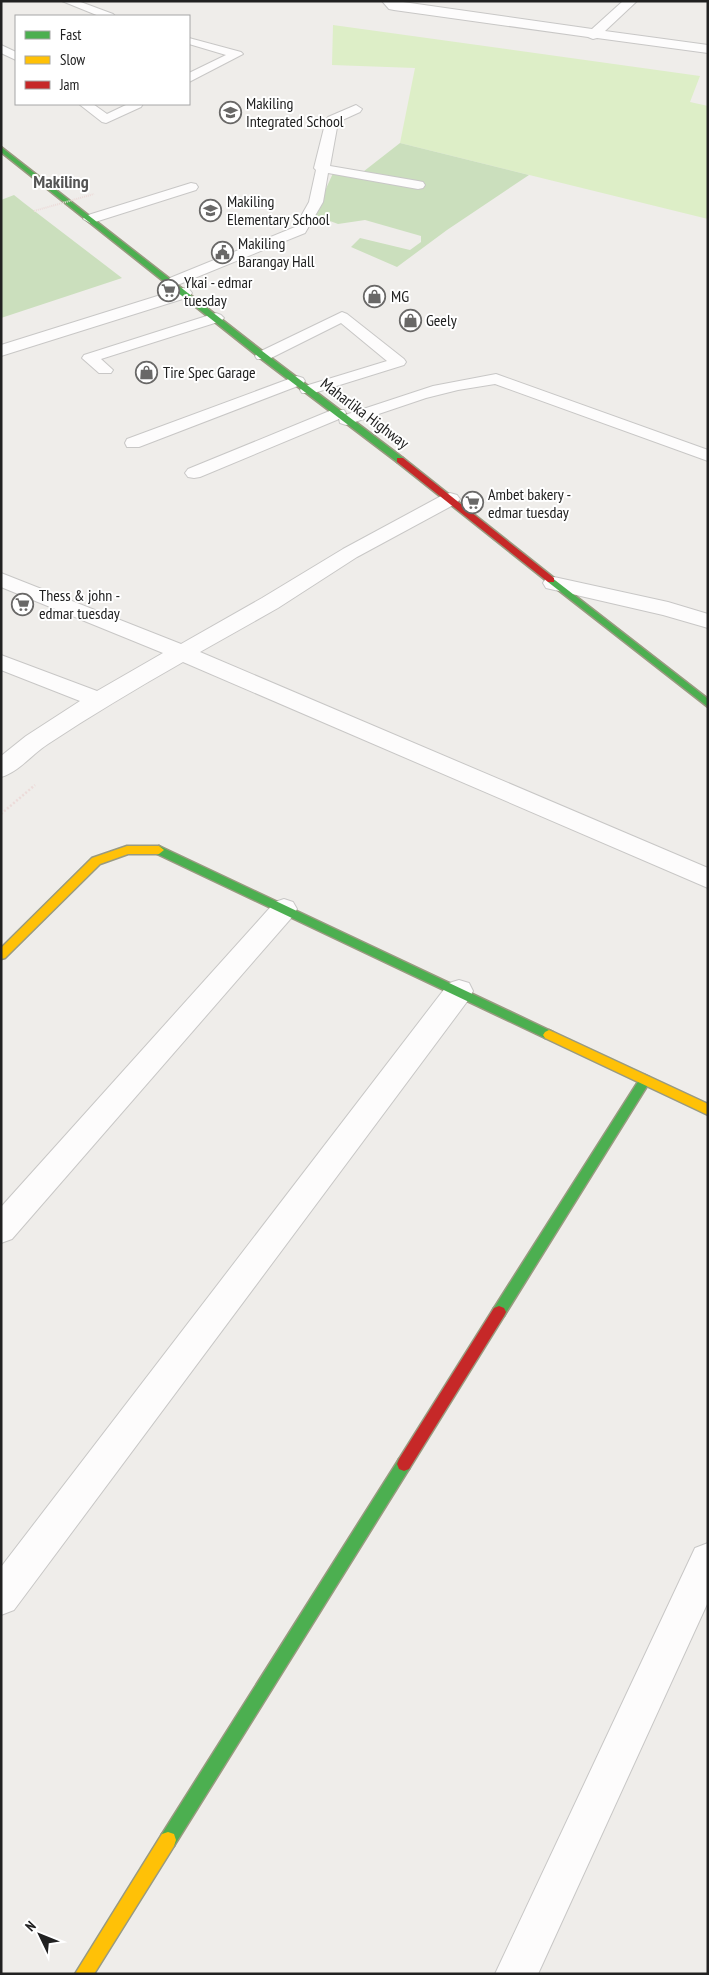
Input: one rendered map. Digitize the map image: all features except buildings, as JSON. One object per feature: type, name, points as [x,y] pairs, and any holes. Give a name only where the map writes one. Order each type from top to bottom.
[{"type":"main road","name":"Maharlika Highway","points":[[2,151],[263,356],[450,499],[708,704]]},
{"type":"main road","points":[[1,955],[96,861],[127,850],[158,849],[708,1110]]},
{"type":"main road","points":[[84,1974],[645,1080]]},
{"type":"street","points":[[388,1],[394,6],[418,5],[490,20],[708,49]]},
{"type":"street","points":[[593,35],[630,1]]},
{"type":"street","points":[[490,20],[506,7]]},
{"type":"street","points":[[1,351],[177,288]]},
{"type":"street","points":[[1,770],[34,742],[98,700],[180,652],[270,603],[350,553],[450,499]]},
{"type":"street","points":[[1,578],[180,652],[708,879]]},
{"type":"street","points":[[554,583],[668,609],[708,621]]},
{"type":"street","points":[[1,662],[98,700]]},
{"type":"street","points":[[1,1229],[284,909]]},
{"type":"street","points":[[1,1597],[459,992]]},
{"type":"street","points":[[516,1974],[708,1561]]},
{"type":"lane","points":[[67,1],[106,15]]},
{"type":"lane","points":[[190,41],[238,54],[190,78]]},
{"type":"lane","points":[[1,48],[15,56]]},
{"type":"lane","points":[[86,105],[106,119],[135,105]]},
{"type":"lane","points":[[177,288],[300,230],[316,202],[321,168],[332,120],[356,108]]},
{"type":"lane","points":[[321,168],[418,185]]},
{"type":"lane","points":[[90,219],[191,187]]},
{"type":"lane","points":[[133,442],[303,386],[398,362],[342,317],[263,356]]},
{"type":"lane","points":[[105,370],[90,358],[216,318]]},
{"type":"lane","points":[[194,473],[342,417],[461,383],[496,379],[708,456]]},
{"type":"path","points":[[34,211],[94,194]]},
{"type":"green space","points":[[333,25],[700,76],[690,102],[708,106],[708,219],[400,143],[415,68],[332,65]]},
{"type":"green space","points":[[400,143],[529,175],[447,230],[397,267],[351,247],[360,238],[410,250],[421,242],[421,236],[365,220],[338,224],[314,215],[334,171],[359,175]]},
{"type":"green space","points":[[14,195],[122,278],[1,318],[1,200]]},
{"type":"traffic: fast","points":[[1,149],[263,356],[400,460]]},
{"type":"traffic: fast","points":[[551,580],[708,704]]},
{"type":"traffic: fast","points":[[159,850],[549,1035]]},
{"type":"traffic: fast","points":[[499,1312],[645,1080]]},
{"type":"traffic: fast","points":[[168,1840],[404,1464]]},
{"type":"traffic: slow","points":[[1,955],[96,861],[127,850],[159,850]]},
{"type":"traffic: slow","points":[[549,1035],[708,1110]]},
{"type":"traffic: slow","points":[[84,1974],[168,1840]]},
{"type":"traffic: jam","points":[[400,460],[551,580]]},
{"type":"traffic: jam","points":[[404,1464],[499,1312]]},
{"type":"place","name":"Makiling Integrated School","points":[[230,112]]},
{"type":"place","name":"Makiling Elementary School","points":[[211,210]]},
{"type":"place","name":"Makiling Barangay Hall","points":[[222,252]]},
{"type":"place","name":"Ykai - edmar tuesday","points":[[168,291]]},
{"type":"place","name":"MG","points":[[375,296]]},
{"type":"place","name":"Geely","points":[[410,320]]},
{"type":"place","name":"Tire Spec Garage","points":[[147,372]]},
{"type":"place","name":"Ambet bakery - edmar tuesday","points":[[472,503]]},
{"type":"place","name":"Thess & john - edmar tuesday","points":[[23,604]]},
{"type":"district","name":"Makiling","points":[[61,182]]}]
